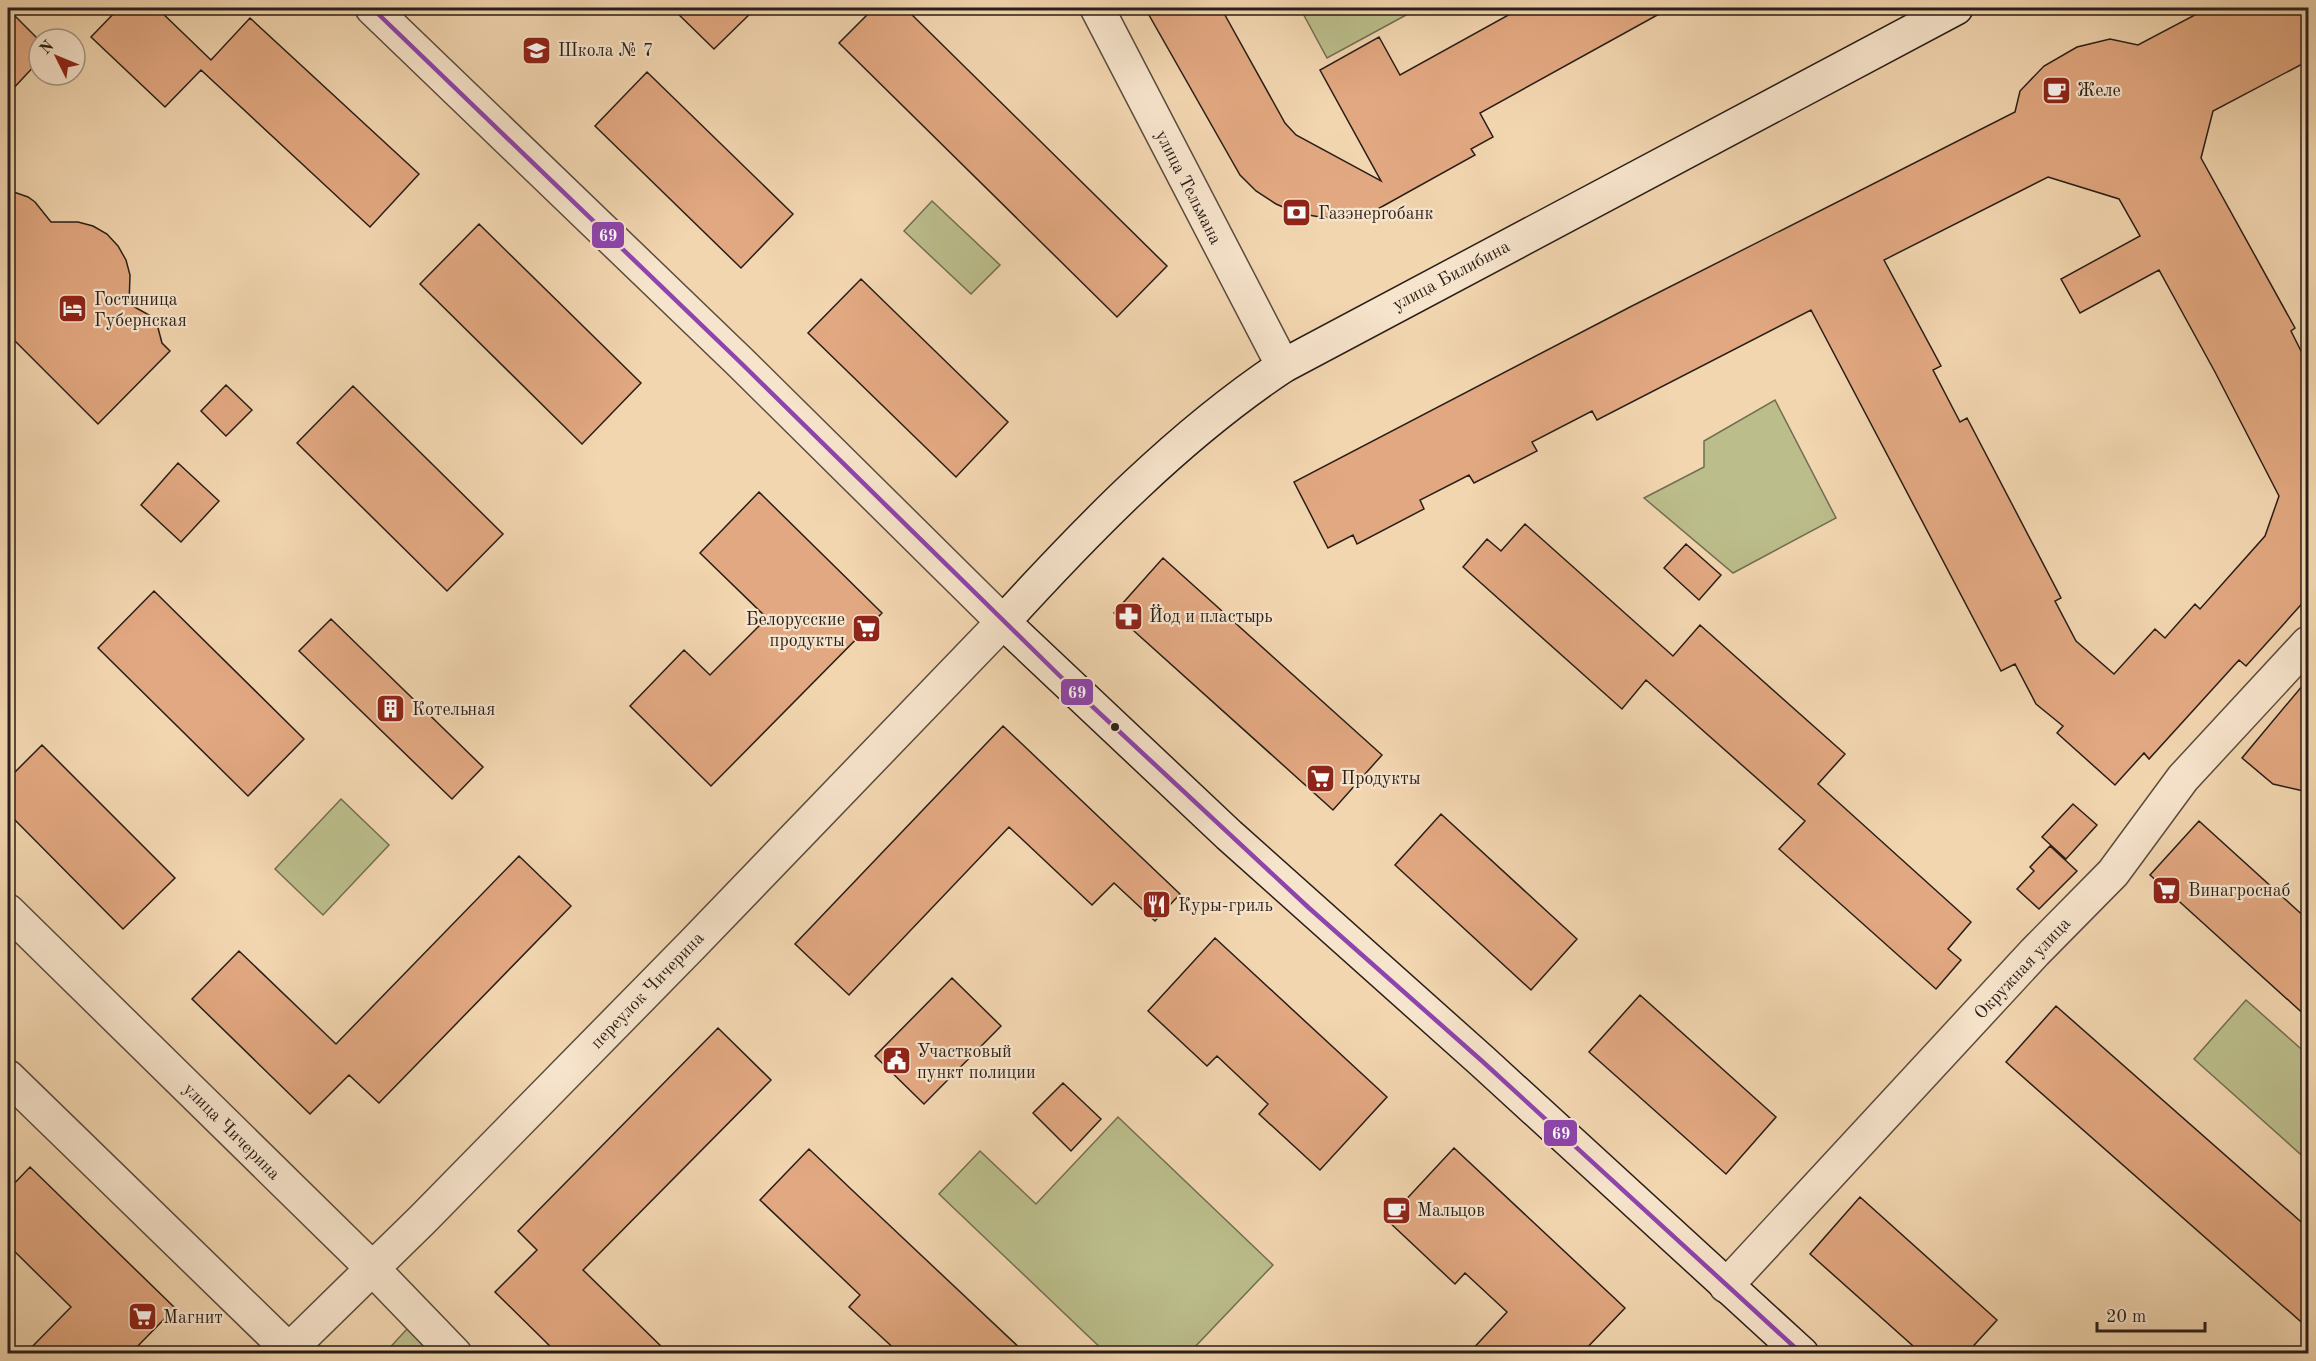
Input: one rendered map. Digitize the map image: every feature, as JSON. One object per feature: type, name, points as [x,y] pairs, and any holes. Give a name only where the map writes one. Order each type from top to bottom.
[{"type":"street","points":[[372,8],[724,347],[1004,622],[1229,835],[1482,1061],[1802,1353]]},
{"type":"street","name":"улица Тельмана","points":[[1097,8],[1283,366]]},
{"type":"street","name":"улица Билибина","points":[[1004,622],[1072,546],[1199,428],[1240,394],[1283,366],[1956,8]]},
{"type":"street","name":"переулок Чичерина","points":[[289,1352],[699,938],[1004,622]]},
{"type":"street","name":"Окружная улица","points":[[1726,1286],[2035,952],[2113,873],[2183,778],[2308,643]]},
{"type":"street","name":"улица Чичерина","points":[[8,911],[372,1268],[455,1353]]},
{"type":"street","points":[[8,1077],[289,1352]]},
{"type":"green space","points":[[1300,8],[1419,8],[1327,58]]},
{"type":"green space","points":[[932,201],[1000,265],[971,294],[904,231]]},
{"type":"green space","points":[[1775,400],[1836,518],[1733,573],[1644,498],[1704,467],[1704,441]]},
{"type":"green space","points":[[341,799],[389,845],[323,915],[275,869]]},
{"type":"green space","points":[[2246,1000],[2308,1055],[2308,1161],[2194,1059]]},
{"type":"green space","points":[[1118,1117],[1273,1265],[1191,1351],[1193,1353],[1106,1353],[939,1194],[980,1151],[1036,1204]]},
{"type":"green space","points":[[418,1317],[454,1354],[384,1354]]},
{"type":"building","points":[[119,8],[157,8],[211,60],[250,18],[419,174],[370,227],[201,70],[165,107],[91,37]]},
{"type":"building","points":[[672,8],[756,8],[714,49]]},
{"type":"building","points":[[874,8],[905,8],[1167,266],[1117,317],[839,43]]},
{"type":"building","points":[[1145,8],[1221,8],[1285,123],[1296,135],[1381,181],[1320,70],[1379,37],[1400,75],[1521,8],[1670,8],[1480,113],[1493,137],[1471,149],[1475,155],[1376,210],[1344,218],[1297,213],[1276,204],[1256,191],[1240,175]]},
{"type":"building","points":[[2208,8],[2308,8],[2308,61],[2213,111],[2201,158],[2295,328],[2291,331],[2308,365],[2308,597],[2246,666],[2239,660],[2149,759],[2144,753],[2115,785],[2057,733],[2063,726],[2036,704],[2015,664],[2001,671],[1811,310],[1597,420],[1592,411],[1532,442],[1537,451],[1474,483],[1469,475],[1420,500],[1424,509],[1357,544],[1353,535],[1328,548],[1294,482],[1630,307],[2015,112],[2020,91],[2044,66],[2077,47],[2110,39],[2138,45]],"holes":[[[2048,177],[2119,199],[2140,236],[2061,279],[2080,313],[2159,270],[2279,496],[2265,536],[2200,609],[2195,604],[2165,638],[2155,629],[2114,674],[2076,641],[2055,601],[2061,598],[1967,418],[1960,422],[1933,370],[1941,366],[1884,260]]]},
{"type":"building","points":[[8,9],[27,28],[27,74],[8,94]]},
{"type":"building","points":[[647,72],[793,214],[741,268],[595,126]]},
{"type":"building","name":"Гостиница Губернская","points":[[8,190],[35,202],[51,222],[78,222],[93,226],[107,234],[118,246],[126,260],[130,275],[129,304],[151,316],[157,324],[162,343],[170,351],[98,424],[8,334]]},
{"type":"building","points":[[479,224],[641,383],[582,444],[420,284]]},
{"type":"building","points":[[861,279],[1008,422],[956,477],[808,333]]},
{"type":"building","points":[[226,385],[252,410],[226,436],[201,411]]},
{"type":"building","points":[[353,386],[503,534],[447,591],[297,443]]},
{"type":"building","points":[[178,463],[219,501],[181,542],[141,505]]},
{"type":"building","points":[[759,492],[882,613],[711,786],[630,706],[684,650],[710,675],[767,618],[700,553]]},
{"type":"building","points":[[1525,524],[1673,656],[1700,625],[1845,754],[1818,784],[1971,922],[1948,949],[1961,960],[1936,989],[1779,849],[1805,821],[1646,680],[1622,709],[1463,567],[1487,539],[1501,551]]},
{"type":"building","points":[[1686,544],[1721,575],[1699,600],[1664,568]]},
{"type":"building","points":[[1163,558],[1382,755],[1333,810],[1114,613]]},
{"type":"building","points":[[154,591],[304,739],[248,796],[98,648]]},
{"type":"building","name":"Котельная","points":[[331,619],[483,767],[452,799],[299,651]]},
{"type":"building","points":[[2308,679],[2308,792],[2273,784],[2242,758]]},
{"type":"building","points":[[1003,726],[1180,894],[1155,921],[1114,883],[1092,905],[1009,827],[849,995],[795,944]]},
{"type":"building","points":[[42,745],[175,878],[123,929],[8,813],[8,779]]},
{"type":"building","points":[[2073,804],[2097,825],[2066,859],[2042,837]]},
{"type":"building","points":[[1441,814],[1577,939],[1531,990],[1395,865]]},
{"type":"building","points":[[2199,821],[2308,920],[2308,1018],[2150,875]]},
{"type":"building","points":[[2050,846],[2077,871],[2039,909],[2017,889],[2034,871],[2030,867]]},
{"type":"building","points":[[519,856],[571,906],[379,1103],[349,1075],[310,1114],[192,999],[239,951],[336,1044]]},
{"type":"building","points":[[1215,938],[1387,1097],[1320,1170],[1259,1114],[1268,1104],[1217,1056],[1207,1066],[1148,1011]]},
{"type":"building","points":[[952,978],[1001,1026],[924,1104],[875,1056]]},
{"type":"building","points":[[1640,995],[1776,1117],[1726,1174],[1589,1052]]},
{"type":"building","points":[[2056,1006],[2308,1228],[2308,1328],[2006,1062]]},
{"type":"building","points":[[718,1028],[771,1080],[583,1270],[668,1353],[557,1353],[495,1292],[537,1250],[518,1231]]},
{"type":"building","points":[[1063,1083],[1101,1119],[1071,1151],[1033,1113]]},
{"type":"building","points":[[1454,1148],[1625,1308],[1582,1353],[1469,1353],[1507,1312],[1465,1273],[1455,1284],[1387,1220]]},
{"type":"building","points":[[809,1149],[1025,1353],[899,1353],[849,1307],[860,1295],[760,1200]]},
{"type":"building","points":[[30,1167],[175,1308],[131,1353],[26,1353],[71,1307],[8,1245],[8,1190]]},
{"type":"building","points":[[1860,1197],[1997,1320],[1967,1353],[1921,1353],[1810,1254]]},
{"type":"transit line","name":"69","points":[[372,8],[741,363],[1065,681],[1309,908],[1482,1061],[1802,1354]]},
{"type":"place","name":"Школа № 7","points":[[537,50]]},
{"type":"place","name":"Желе","points":[[2056,90]]},
{"type":"place","name":"Газэнергобанк","points":[[1297,213]]},
{"type":"place","name":"Гостиница Губернская","points":[[73,309]]},
{"type":"place","name":"Йод и пластырь","points":[[1128,616]]},
{"type":"place","name":"Белорусские продукты","points":[[866,629]]},
{"type":"place","name":"Котельная","points":[[391,709]]},
{"type":"place","name":"Продукты","points":[[1320,778]]},
{"type":"place","name":"Винагроснаб","points":[[2167,890]]},
{"type":"place","name":"Куры-гриль","points":[[1157,905]]},
{"type":"place","name":"Участковый пункт полиции","points":[[896,1061]]},
{"type":"place","name":"Мальцов","points":[[1396,1210]]},
{"type":"place","name":"Магнит","points":[[142,1317]]}]
